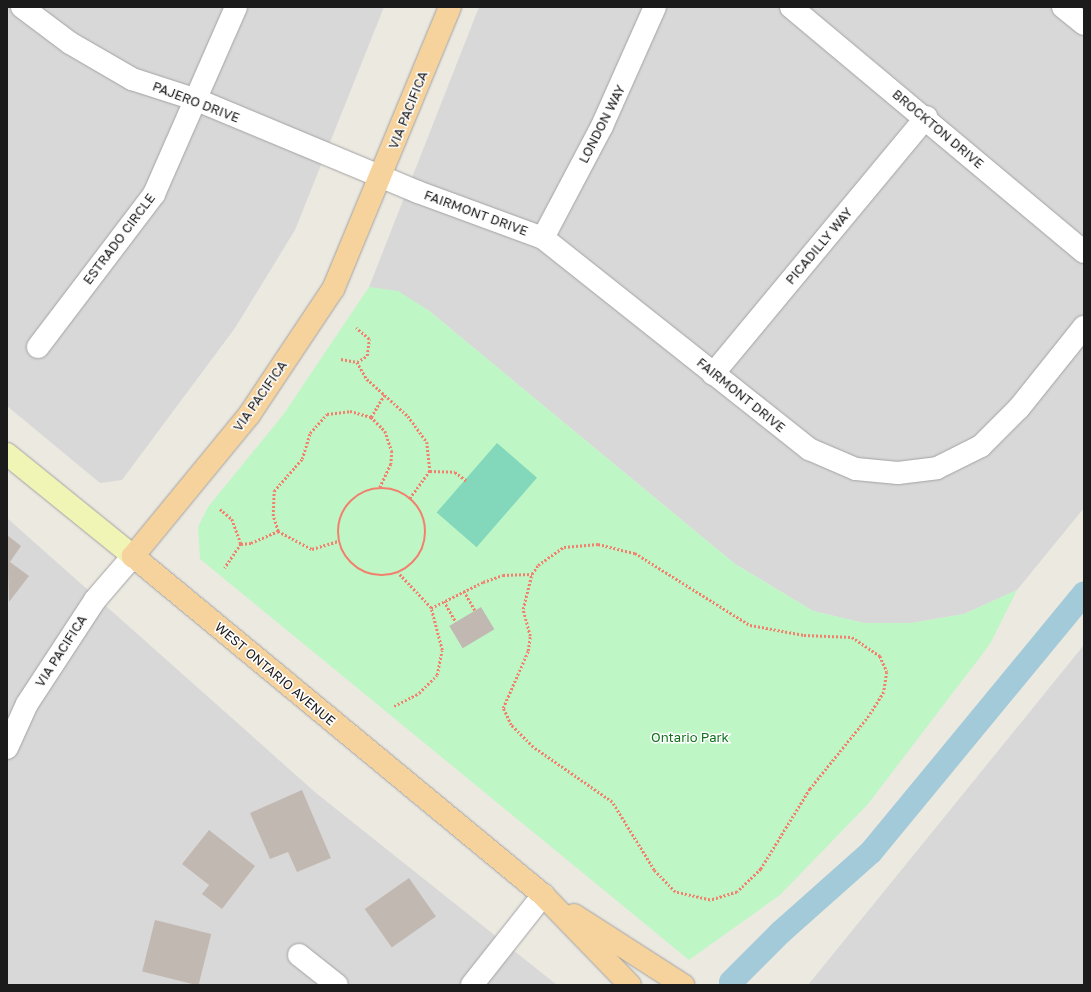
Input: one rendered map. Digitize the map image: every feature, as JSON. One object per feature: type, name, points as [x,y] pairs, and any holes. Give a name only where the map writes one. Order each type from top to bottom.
[{"type":"main road","name":"VIA PACIFICA","points":[[133,556],[249,415],[333,289],[381,177],[450,7]]},
{"type":"main road","name":"WEST ONTARIO AVENUE","points":[[7,454],[133,556],[543,895],[630,985]]},
{"type":"main road","name":"WEST ONTARIO AVENUE","points":[[543,895],[683,985]]},
{"type":"street","name":"PAJERO DRIVE","points":[[22,7],[70,43],[132,79],[197,100],[381,177]]},
{"type":"street","name":"ESTRADO CIRCLE","points":[[38,347],[154,194],[197,100],[236,7]]},
{"type":"street","name":"LONDON WAY","points":[[542,238],[609,112],[655,7]]},
{"type":"street","name":"BROCKTON DRIVE","points":[[791,7],[926,117],[1084,252]]},
{"type":"street","points":[[1063,7],[1084,24]]},
{"type":"street","name":"PICADILLY WAY","points":[[713,374],[926,117]]},
{"type":"street","name":"FAIRMONT DRIVE","points":[[381,177],[542,238],[680,344],[713,374],[809,449],[856,469],[898,473],[937,468],[981,446],[1019,408],[1084,327]]},
{"type":"street","name":"VIA PACIFICA","points":[[7,748],[27,704],[95,600],[133,556]]},
{"type":"street","points":[[472,985],[543,895]]},
{"type":"street","points":[[299,955],[337,985]]},
{"type":"path","points":[[341,359],[358,362],[367,356],[370,345],[366,334],[356,328]]},
{"type":"path","points":[[358,362],[367,379],[408,416],[427,442],[430,471],[410,499]]},
{"type":"path","points":[[371,416],[384,395]]},
{"type":"path","points":[[339,541],[312,549],[278,531],[272,516],[274,491],[302,459],[310,433],[327,414],[350,411],[371,416],[385,431],[392,451],[391,464],[380,488]]},
{"type":"path","points":[[430,471],[455,472],[467,481]]},
{"type":"path","points":[[380,488],[401,492],[410,499],[426,524],[425,540],[411,566],[398,573],[368,574],[344,555],[339,541],[338,526],[352,499],[380,488]]},
{"type":"path","points":[[220,509],[232,519],[241,544]]},
{"type":"path","points":[[241,544],[251,543],[278,531]]},
{"type":"path","points":[[225,568],[241,544]]},
{"type":"path","points":[[598,544],[617,547],[635,553],[750,625],[804,635],[852,637],[880,656],[887,672],[884,692],[795,811],[761,869],[737,892],[710,900],[675,892],[654,870],[612,802],[533,747],[511,725],[503,708],[528,651],[530,636],[523,609],[532,574],[538,565],[564,547],[598,544]]},
{"type":"path","points":[[394,706],[419,692],[439,668],[442,650],[431,608],[398,573]]},
{"type":"path","points":[[431,608],[464,591],[503,575],[532,574]]},
{"type":"path","points":[[464,591],[475,610]]},
{"type":"path","points":[[444,601],[456,622]]},
{"type":"shaded area","points":[[7,7],[384,7],[295,230],[235,328],[122,480],[100,483],[7,406]]},
{"type":"shaded area","points":[[479,7],[1084,7],[1084,508],[1017,590],[964,614],[911,623],[864,623],[813,611],[735,564],[428,310],[369,287]]},
{"type":"shaded area","points":[[7,518],[316,793],[557,985],[7,985]]},
{"type":"shaded area","points":[[1084,645],[1084,985],[808,985]]},
{"type":"green space","name":"Ontario Park","points":[[369,287],[398,291],[428,310],[735,564],[813,611],[864,623],[911,623],[964,614],[1017,590],[990,644],[868,804],[780,895],[689,960],[200,559],[198,527],[208,507],[283,415]]},
{"type":"green space","points":[[497,443],[537,478],[477,547],[437,512]]},
{"type":"building","points":[[7,535],[21,546],[10,562],[29,576],[9,602]]},
{"type":"building","points":[[481,607],[494,629],[463,648],[449,626]]},
{"type":"building","points":[[302,790],[331,858],[297,872],[288,852],[270,859],[250,813]]},
{"type":"building","points":[[209,830],[255,866],[222,909],[202,894],[209,885],[182,864]]},
{"type":"building","points":[[409,878],[436,917],[392,947],[365,909]]},
{"type":"building","points":[[155,920],[211,934],[199,985],[142,971]]},
{"type":"waterway","points":[[731,982],[781,932],[871,852],[1084,594]]}]
